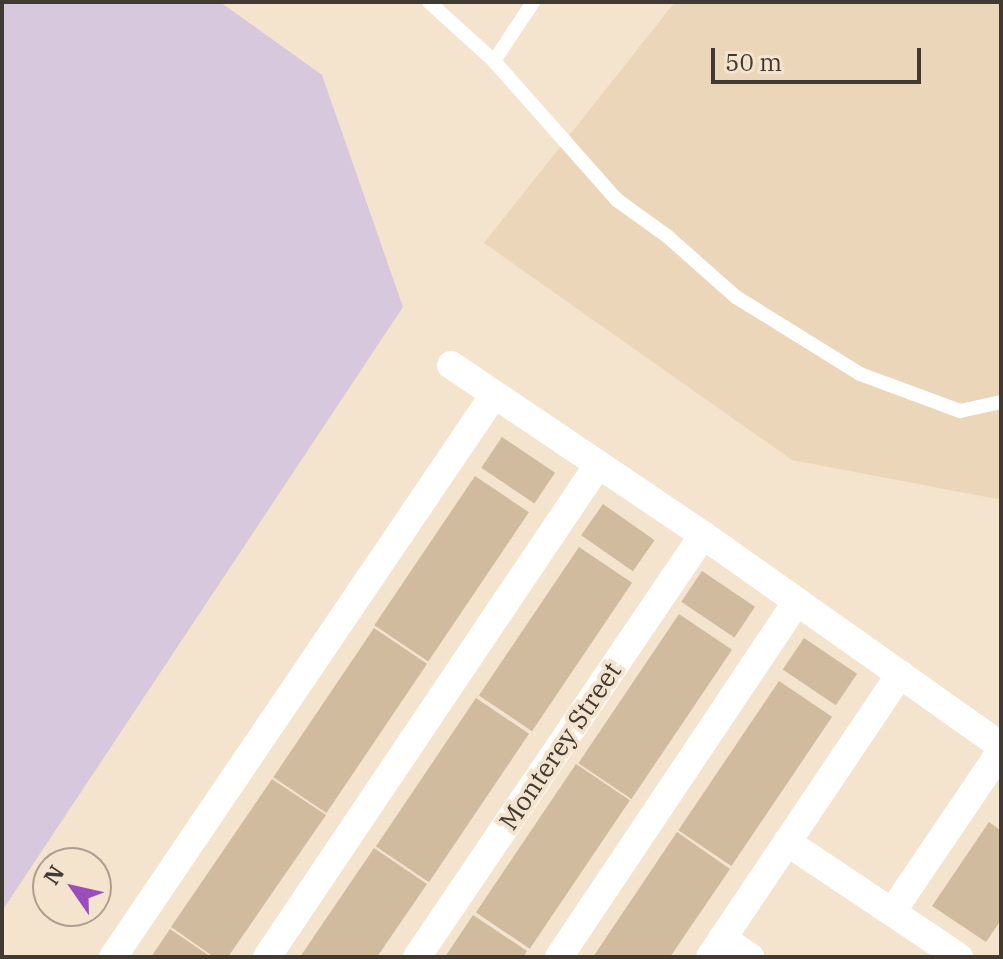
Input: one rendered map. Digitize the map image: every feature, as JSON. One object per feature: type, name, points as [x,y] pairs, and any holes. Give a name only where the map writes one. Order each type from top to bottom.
[{"type":"street","points":[[451,365],[703,535],[1001,749],[892,912]]},
{"type":"street","points":[[113,957],[494,395]]},
{"type":"street","points":[[267,957],[598,465]]},
{"type":"street","name":"Monterey Street","points":[[417,957],[703,535]]},
{"type":"street","points":[[559,957],[797,601]]},
{"type":"street","points":[[750,957],[716,948],[900,674]]},
{"type":"street","points":[[787,842],[959,957]]},
{"type":"lane","points":[[429,2],[494,61],[617,200],[667,236],[736,297],[860,374],[960,411],[1001,402]]},
{"type":"lane","points":[[494,61],[533,2]]},
{"type":"shaded area","points":[[2,2],[220,2],[322,75],[403,307],[44,847],[32,847],[32,866],[2,911]]},
{"type":"shaded area","points":[[675,2],[1001,2],[1001,495],[997,499],[792,460],[484,243]]},
{"type":"building","points":[[502,437],[555,473],[534,503],[481,468]]},
{"type":"building","points":[[475,476],[529,512],[428,662],[374,625]]},
{"type":"building","points":[[603,504],[655,540],[633,571],[581,535]]},
{"type":"building","points":[[579,547],[632,583],[532,731],[479,695]]},
{"type":"building","points":[[702,571],[755,607],[734,637],[681,602]]},
{"type":"building","points":[[679,614],[732,650],[631,799],[578,763]]},
{"type":"building","points":[[374,628],[427,664],[326,813],[273,777]]},
{"type":"building","points":[[804,638],[857,674],[836,705],[783,670]]},
{"type":"building","points":[[779,681],[832,717],[731,866],[678,830]]},
{"type":"building","points":[[476,698],[529,734],[429,882],[376,846]]},
{"type":"building","points":[[576,764],[630,800],[530,949],[476,912]]},
{"type":"building","points":[[272,779],[326,815],[228,957],[214,957],[171,927]]},
{"type":"building","points":[[989,822],[1001,831],[1001,920],[986,942],[932,906]]},
{"type":"building","points":[[677,832],[730,869],[670,957],[593,957]]},
{"type":"building","points":[[374,848],[427,884],[377,957],[300,957]]},
{"type":"building","points":[[473,915],[527,951],[523,957],[445,957]]},
{"type":"building","points":[[170,929],[211,957],[151,957]]}]
